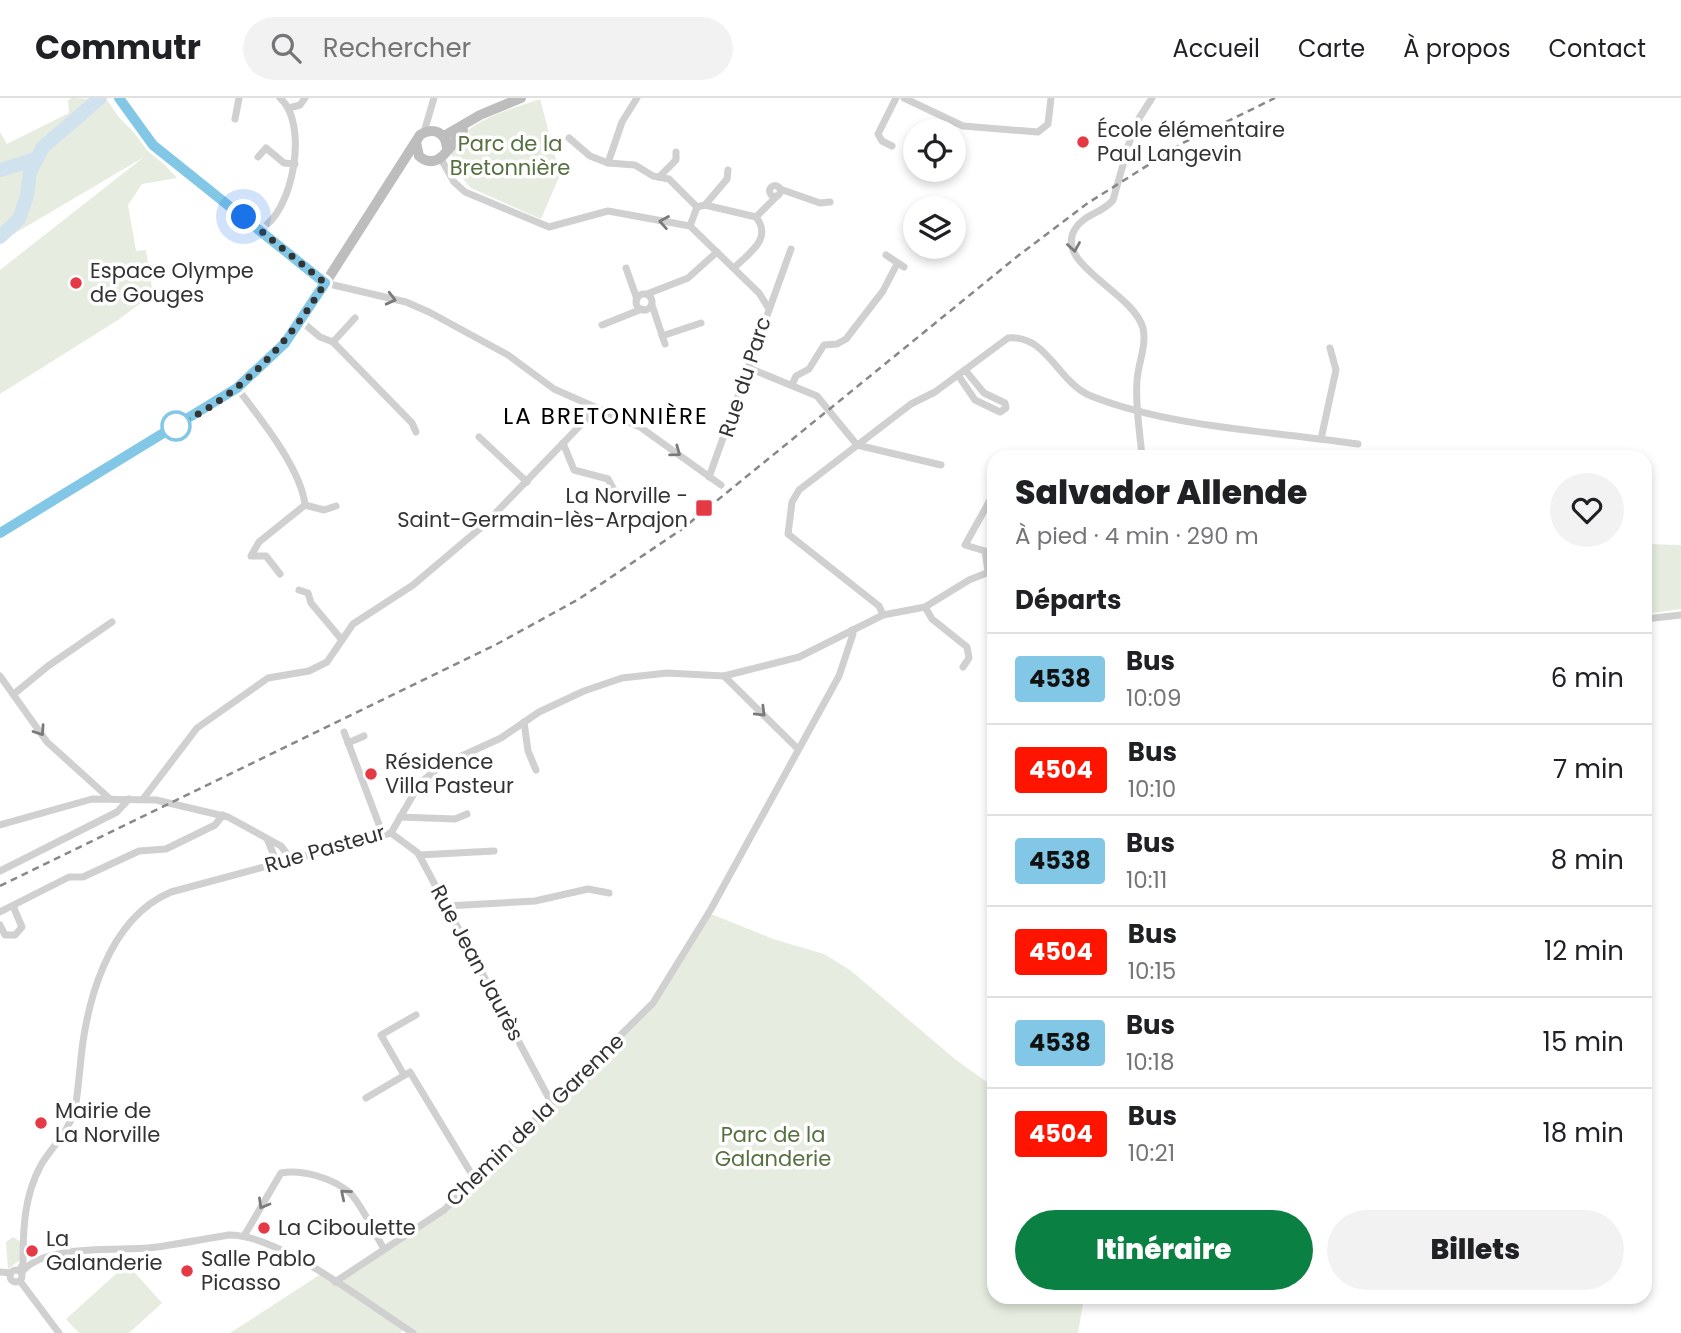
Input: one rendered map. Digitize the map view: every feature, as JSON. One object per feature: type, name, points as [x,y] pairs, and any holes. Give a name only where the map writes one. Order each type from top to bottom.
[{"type":"main road","points":[[416,142],[416,152],[422,159],[432,162],[441,159],[447,148],[480,115],[521,98]]},
{"type":"main road","points":[[0,533],[237,388],[272,357],[302,321],[424,132],[440,133],[466,127]]},
{"type":"main road","points":[[440,133],[447,148]]},
{"type":"main road","points":[[400,169],[422,159]]},
{"type":"street","points":[[119,98],[153,145],[325,283],[417,307],[508,355],[554,389],[640,427],[721,485]]},
{"type":"street","points":[[235,119],[239,98]]},
{"type":"street","points":[[259,230],[267,224],[288,190],[295,164],[289,108],[279,98]]},
{"type":"street","points":[[289,108],[300,104],[305,98]]},
{"type":"street","points":[[424,132],[434,98]]},
{"type":"street","points":[[608,163],[622,122],[637,98]]},
{"type":"street","points":[[892,146],[882,141],[878,134],[896,98]]},
{"type":"street","points":[[904,98],[963,126],[1038,132],[1045,130],[1048,124],[1051,98]]},
{"type":"street","points":[[1142,450],[1137,379],[1145,337],[1142,326],[1116,291],[1078,262],[1071,245],[1077,226],[1113,200],[1134,126],[1152,98]]},
{"type":"street","points":[[430,107],[440,133]]},
{"type":"street","points":[[569,138],[590,156],[608,163],[635,165],[659,177],[670,179],[701,206],[756,217],[764,229],[763,238],[734,268]]},
{"type":"street","points":[[258,157],[266,148],[284,163],[295,164]]},
{"type":"street","points":[[659,177],[676,160],[676,152]]},
{"type":"street","points":[[441,159],[454,182],[465,192],[549,227],[608,211],[690,226],[701,206],[727,179],[728,170]]},
{"type":"street","points":[[756,217],[779,193],[820,203],[830,202]]},
{"type":"street","name":"Rue du Parc","points":[[690,226],[759,293],[769,309],[709,477]]},
{"type":"street","points":[[769,309],[791,249]]},
{"type":"street","points":[[637,299],[688,278],[717,252]]},
{"type":"street","points":[[792,385],[796,376],[809,369],[824,345],[837,344],[846,339],[883,291],[900,265],[886,255]]},
{"type":"street","points":[[626,268],[637,304],[642,309]]},
{"type":"street","points":[[647,295],[652,299],[664,340],[701,323]]},
{"type":"street","points":[[602,325],[652,305]]},
{"type":"street","points":[[333,342],[355,318]]},
{"type":"street","points":[[302,321],[320,337],[333,342],[412,423],[416,432]]},
{"type":"street","points":[[883,615],[879,606],[788,534],[796,494],[911,404],[958,375],[1009,338],[1026,338],[1037,344],[1077,391],[1139,413],[1358,444]]},
{"type":"street","points":[[1321,439],[1336,370],[1330,348]]},
{"type":"street","points":[[749,368],[817,396],[857,444],[941,465]]},
{"type":"street","points":[[958,375],[975,400],[1000,412],[1006,408],[1005,402],[980,390],[965,370]]},
{"type":"street","points":[[237,388],[285,456],[304,495],[304,505]]},
{"type":"street","points":[[143,799],[197,728],[268,678],[318,667],[327,662],[360,618],[413,584],[462,545],[597,408]]},
{"type":"street","points":[[479,437],[527,482]]},
{"type":"street","points":[[563,443],[574,470],[608,479],[621,501]]},
{"type":"street","points":[[304,505],[324,510],[337,506]]},
{"type":"street","points":[[279,573],[266,556],[251,555],[259,542],[304,505]]},
{"type":"street","points":[[987,506],[965,545],[985,551],[987,557]]},
{"type":"street","name":"Rue Pasteur","points":[[17,1275],[23,1264],[28,1198],[42,1164],[64,1137],[74,1112],[92,1003],[124,927],[141,909],[166,894],[387,834],[420,783],[442,765],[501,738],[524,722],[584,691],[622,678],[667,674],[724,676],[799,657],[883,615],[925,607],[987,572]]},
{"type":"street","points":[[299,590],[307,593],[311,603],[342,639]]},
{"type":"street","points":[[925,607],[932,619],[967,647],[970,652],[963,667]]},
{"type":"street","points":[[1652,618],[1681,615]]},
{"type":"street","points":[[15,694],[48,666],[112,622]]},
{"type":"street","name":"Chemin de la Garenne","points":[[335,1282],[444,1210],[551,1102],[618,1040],[671,978],[839,676],[852,630]]},
{"type":"street","points":[[0,676],[47,742],[109,798]]},
{"type":"street","points":[[724,676],[797,749]]},
{"type":"street","points":[[524,722],[528,751],[536,770]]},
{"type":"street","points":[[344,732],[387,834]]},
{"type":"street","points":[[348,743],[364,736]]},
{"type":"street","points":[[0,825],[75,802],[109,798],[143,799],[223,815],[281,846],[292,859]]},
{"type":"street","points":[[0,871],[117,812],[129,799]]},
{"type":"street","points":[[400,817],[455,819],[467,814]]},
{"type":"street","points":[[0,912],[69,877],[83,877],[139,850],[166,849],[215,825],[223,815]]},
{"type":"street","name":"Rue Jean Jaurès","points":[[387,834],[419,855],[551,1102]]},
{"type":"street","points":[[266,840],[272,846],[276,863]]},
{"type":"street","points":[[419,855],[494,851]]},
{"type":"street","points":[[446,906],[535,901],[588,889],[609,893]]},
{"type":"street","points":[[0,925],[5,934],[15,935],[22,927],[13,906]]},
{"type":"street","points":[[404,1075],[381,1035],[416,1015]]},
{"type":"street","points":[[366,1098],[410,1072],[474,1178]]},
{"type":"street","points":[[244,1236],[281,1173],[288,1172],[316,1175],[349,1193],[384,1249]]},
{"type":"street","points":[[0,1278],[17,1275],[43,1259],[87,1249],[138,1249],[229,1235],[244,1236],[268,1243],[335,1282],[413,1333]]},
{"type":"street","points":[[0,1272],[17,1275],[59,1333]]},
{"type":"green space","name":"Parc de la Bretonnière","points":[[540,99],[560,175],[541,219],[471,188],[450,164],[453,150],[460,138],[471,128],[498,114]]},
{"type":"green space","name":"Espace Olympe de Gouges","points":[[68,100],[107,100],[118,116],[177,178],[142,184],[128,205],[136,251],[146,250],[153,294],[118,320],[0,394],[0,270],[144,157],[0,242],[0,132],[7,144],[69,113]]},
{"type":"green space","points":[[1652,544],[1681,545],[1681,609],[1652,613]]},
{"type":"green space","name":"Parc de la Galanderie","points":[[711,914],[773,939],[824,954],[850,970],[956,1060],[987,1082],[987,1304],[1083,1304],[1078,1333],[413,1333],[405,1328],[400,1333],[230,1333],[321,1274],[335,1282],[445,1211],[653,1003]]},
{"type":"green space","points":[[13,1237],[21,1242],[20,1260],[8,1269],[6,1242]]},
{"type":"green space","points":[[127,1264],[162,1303],[129,1333],[79,1333],[66,1319]]},
{"type":"waterway","points":[[0,237],[19,219],[27,196],[30,172],[43,147],[100,98]]},
{"type":"waterway","points":[[0,170],[36,159]]},
{"type":"railway","points":[[0,886],[497,644],[579,599],[682,529],[1019,255],[1088,203],[1183,143],[1275,98]]},
{"type":"bus line","name":"4538","points":[[0,533],[159,439],[237,388],[285,343],[325,283],[153,145],[119,98]]},
{"type":"place","name":"École élémentaire Paul Langevin","points":[[1083,142]]},
{"type":"place","name":"Espace Olympe de Gouges","points":[[76,283]]},
{"type":"place","name":"La Norville - Saint-Germain-lès-Arpajon","points":[[704,508]]},
{"type":"place","name":"Résidence Villa Pasteur","points":[[371,774]]},
{"type":"place","name":"Mairie de La Norville","points":[[41,1123]]},
{"type":"place","name":"La Ciboulette","points":[[264,1228]]},
{"type":"place","name":"La Galanderie","points":[[32,1251]]},
{"type":"place","name":"Salle Pablo Picasso","points":[[187,1271]]},
{"type":"district","name":"LA BRETONNIÈRE","points":[[606,416]]},
{"type":"route","points":[[176,426],[237,388],[272,357],[302,321],[325,283],[244,217]]}]
